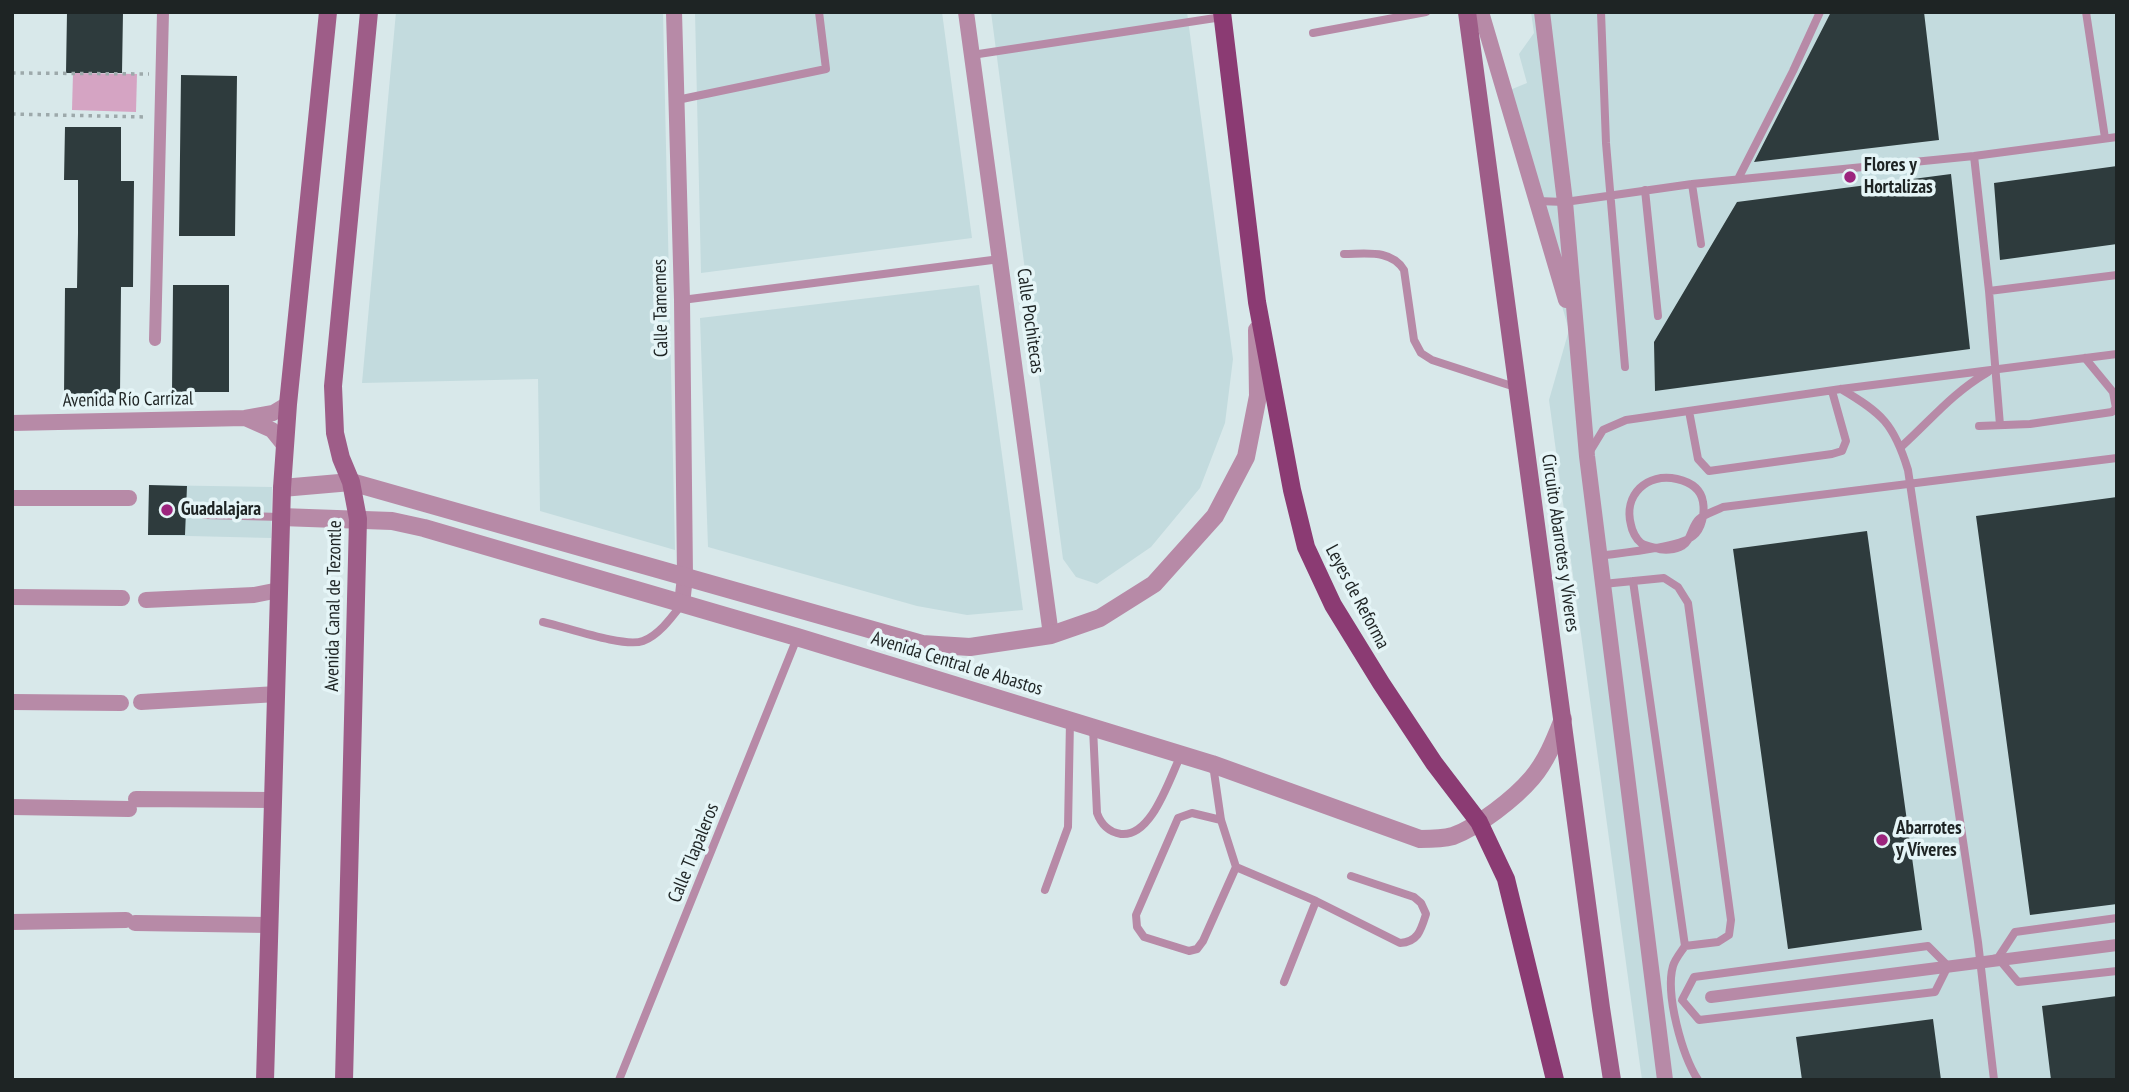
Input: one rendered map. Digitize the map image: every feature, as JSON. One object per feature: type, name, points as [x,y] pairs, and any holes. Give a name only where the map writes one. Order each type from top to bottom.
[{"type":"main road","points":[[265,1080],[282,488],[288,404],[328,12]]},
{"type":"main road","name":"Avenida Canal de Tezontle","points":[[344,1080],[358,519],[351,482],[335,433],[333,386],[369,12]]},
{"type":"main road","name":"Circuito Abarrotes y Víveres","points":[[1467,12],[1612,1080]]},
{"type":"main road","name":"Leyes de Reforma","points":[[1222,15],[1257,302],[1292,491],[1306,547],[1333,605],[1434,762],[1479,822],[1506,879],[1555,1080]]},
{"type":"street","points":[[155,340],[163,12]]},
{"type":"street","name":"Calle Tamemes","points":[[674,12],[682,300],[685,577],[682,604]]},
{"type":"street","name":"Calle Pochitecas","points":[[966,12],[1051,635]]},
{"type":"street","points":[[1481,12],[1574,329]]},
{"type":"street","points":[[1542,12],[1565,202],[1587,456],[1665,1080]]},
{"type":"street","name":"Avenida Central de Abastos","points":[[282,488],[351,482],[922,644],[970,647],[1051,635],[1100,618],[1154,584],[1215,516],[1246,457],[1251,433],[1258,396],[1257,302]]},
{"type":"street","name":"Avenida Río Carrizal","points":[[12,423],[245,418],[273,413],[288,404]]},
{"type":"street","name":"Avenida Río Carrizal","points":[[245,418],[272,430],[285,446]]},
{"type":"street","points":[[12,498],[129,498]]},
{"type":"street","name":"Avenida Central de Abastos","points":[[281,517],[393,521],[424,528],[797,637],[1212,764],[1420,839],[1456,835],[1514,796],[1533,777],[1548,754],[1563,719]]},
{"type":"street","points":[[146,600],[254,596],[279,590]]},
{"type":"street","points":[[12,597],[122,598]]},
{"type":"street","points":[[141,702],[277,694]]},
{"type":"street","points":[[12,702],[121,703]]},
{"type":"street","points":[[12,807],[273,800]]},
{"type":"street","points":[[12,922],[268,925]]},
{"type":"street","points":[[1711,997],[2117,945]]},
{"type":"lane","points":[[677,100],[826,69],[819,12]]},
{"type":"lane","points":[[1313,33],[1426,12]]},
{"type":"lane","points":[[1601,12],[1610,196],[1625,367]]},
{"type":"lane","points":[[1738,179],[1820,12]]},
{"type":"lane","points":[[2086,12],[2105,138]]},
{"type":"lane","points":[[972,55],[1222,15]]},
{"type":"lane","points":[[1537,201],[1565,202],[1692,184],[1974,156],[2117,137]]},
{"type":"lane","points":[[1974,156],[2000,425]]},
{"type":"lane","points":[[1692,184],[1701,244]]},
{"type":"lane","points":[[1645,190],[1658,316]]},
{"type":"lane","points":[[1344,254],[1388,255],[1399,261],[1404,270],[1414,340],[1421,353],[1432,360],[1518,388]]},
{"type":"lane","points":[[682,300],[1000,259]]},
{"type":"lane","points":[[1989,291],[2117,275]]},
{"type":"lane","points":[[1587,456],[1604,430],[1626,420],[2117,354]]},
{"type":"lane","points":[[1979,426],[2030,424],[2112,412],[2116,408],[2113,392],[2085,358]]},
{"type":"lane","points":[[1901,447],[1939,408],[1965,386],[1993,369]]},
{"type":"lane","points":[[1689,411],[1698,459],[1709,471],[1832,454],[1842,451],[1846,441],[1836,390]]},
{"type":"lane","points":[[1836,390],[1870,406],[1889,425],[1901,447],[1908,470],[1980,963],[1994,1080]]},
{"type":"lane","points":[[1599,556],[1662,546],[1693,537],[1700,527],[1704,508],[1702,494],[1691,484],[1675,478],[1647,482],[1629,503],[1629,519],[1633,532],[1641,543],[1662,550],[1681,547],[1690,538],[1697,520],[1723,507],[2117,458]]},
{"type":"lane","points":[[205,515],[281,517]]},
{"type":"lane","points":[[1602,584],[1664,578],[1678,587],[1688,603],[1731,920],[1729,934],[1718,942],[1685,946]]},
{"type":"lane","points":[[1633,580],[1685,946],[1674,963],[1671,981],[1678,1034],[1698,1080]]},
{"type":"lane","points":[[543,621],[631,645],[646,640],[667,623],[682,604]]},
{"type":"lane","name":"Calle Tlapaleros","points":[[619,1080],[797,637]]},
{"type":"lane","points":[[1045,890],[1068,827],[1070,721]]},
{"type":"lane","points":[[1093,728],[1097,813],[1101,823],[1112,832],[1136,832],[1148,823],[1181,755]]},
{"type":"lane","points":[[1212,764],[1222,820],[1236,867],[1197,949],[1189,951],[1144,937],[1137,927],[1136,915],[1178,818],[1192,813],[1222,820]]},
{"type":"lane","points":[[1236,867],[1316,901],[1400,943],[1409,943],[1420,934],[1426,914],[1421,903],[1414,897],[1351,876]]},
{"type":"lane","points":[[1284,982],[1316,901]]},
{"type":"lane","points":[[1948,966],[1998,958],[2015,932],[2117,918]]},
{"type":"lane","points":[[1928,946],[1948,966],[1935,992],[1699,1020],[1682,1000],[1694,976],[1928,946]]},
{"type":"lane","points":[[1998,958],[2018,982],[2117,971]]},
{"type":"path","points":[[12,73],[161,74]]},
{"type":"path","points":[[12,114],[160,117]]},
{"type":"shaded area","points":[[396,12],[663,12],[675,550],[540,511],[538,379],[362,383]]},
{"type":"shaded area","points":[[695,12],[942,12],[972,238],[701,273]]},
{"type":"shaded area","points":[[991,12],[1187,12],[1233,359],[1225,423],[1200,488],[1151,547],[1097,584],[1076,577],[1063,559]]},
{"type":"shaded area","points":[[1531,12],[2117,12],[2117,1080],[1642,1080],[1549,400],[1569,330],[1500,94],[1527,83],[1519,54],[1534,33]]},
{"type":"shaded area","points":[[73,73],[137,74],[136,112],[72,110]]},
{"type":"shaded area","points":[[979,285],[1023,610],[967,615],[917,606],[708,547],[700,318]]},
{"type":"shaded area","points":[[149,485],[272,487],[271,538],[148,535]]},
{"type":"building","points":[[67,12],[123,12],[122,73],[66,73]]},
{"type":"building","points":[[1831,12],[1924,12],[1939,140],[1754,162]]},
{"type":"building","points":[[181,75],[237,76],[235,236],[179,236]]},
{"type":"building","points":[[65,127],[121,127],[121,181],[134,181],[133,287],[121,287],[120,395],[64,395],[65,288],[77,288],[78,233],[78,180],[64,180]]},
{"type":"building","points":[[2117,166],[2117,244],[2000,260],[1994,183]]},
{"type":"building","points":[[1951,174],[1970,349],[1655,391],[1654,342],[1737,202]]},
{"type":"building","points":[[173,285],[229,285],[229,392],[172,392]]},
{"type":"building","name":"Guadalajara","points":[[149,485],[187,486],[185,535],[148,535]]},
{"type":"building","points":[[2117,497],[2117,904],[2030,915],[1976,516]]},
{"type":"building","points":[[1867,531],[1922,930],[1788,949],[1733,549]]},
{"type":"building","points":[[2117,996],[2117,1080],[2051,1080],[2042,1006]]},
{"type":"building","points":[[1933,1019],[1941,1080],[1802,1080],[1796,1037]]},
{"type":"place","name":"Flores y Hortalizas","points":[[1850,177]]},
{"type":"place","name":"Guadalajara","points":[[167,510]]},
{"type":"place","name":"Abarrotes y Víveres","points":[[1882,840]]}]
